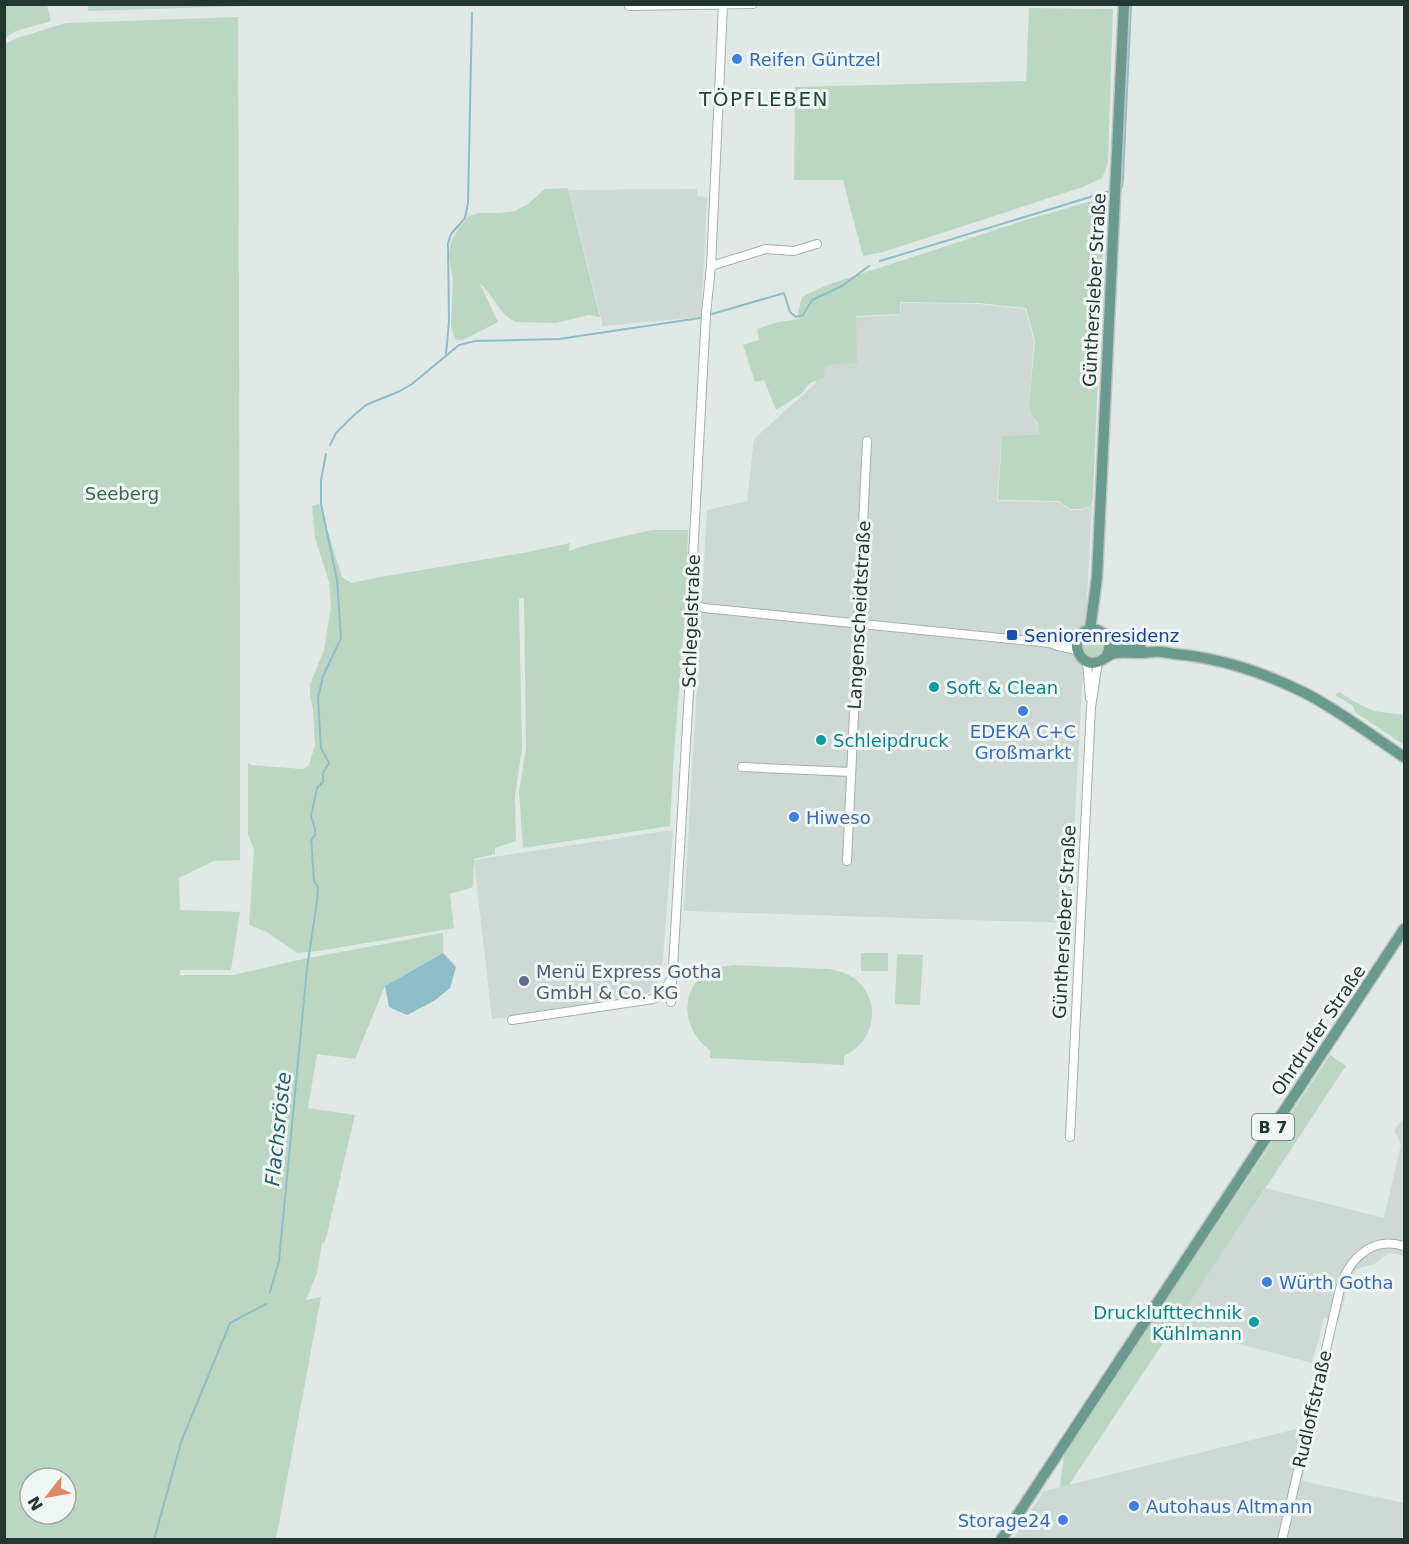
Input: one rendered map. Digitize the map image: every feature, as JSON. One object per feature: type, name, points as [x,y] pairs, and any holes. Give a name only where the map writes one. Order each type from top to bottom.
[{"type":"main road","name":"Günthersleber Straße","points":[[1095,630],[1124,4]]},
{"type":"main road","points":[[1098,660],[1109,651],[1109,642],[1104,633],[1095,630],[1083,633],[1077,645],[1079,655],[1098,660],[1117,653],[1152,652],[1202,657],[1224,662],[1286,684],[1325,705],[1404,757]]},
{"type":"main road","points":[[1109,642],[1141,647],[1152,652]]},
{"type":"main road","name":"Ohrdrufer Straße","points":[[1001,1539],[1404,929]]},
{"type":"street","points":[[629,6],[753,4]]},
{"type":"street","name":"Schlegelstraße","points":[[671,1002],[694,605],[691,595],[706,314],[711,266],[723,5]]},
{"type":"street","points":[[711,266],[766,249],[794,251],[817,244]]},
{"type":"street","name":"Langenscheidtstraße","points":[[847,861],[867,441]]},
{"type":"street","points":[[694,605],[704,608],[1050,643],[1060,640],[1077,645]]},
{"type":"street","name":"Günthersleber Straße","points":[[1070,1137],[1091,707],[1088,682],[1098,660]]},
{"type":"street","points":[[742,767],[851,772]]},
{"type":"street","points":[[512,1020],[653,999],[665,990],[673,976]]},
{"type":"street","name":"Rudloffstraße","points":[[1282,1539],[1341,1282],[1355,1259],[1369,1249],[1380,1245],[1404,1246]]},
{"type":"shaded area","points":[[697,189],[697,196],[707,197],[701,317],[603,326],[569,190]]},
{"type":"shaded area","points":[[901,303],[978,304],[1025,309],[1034,341],[1029,404],[1039,436],[1002,436],[997,501],[1059,502],[1070,510],[1081,510],[1092,506],[1069,923],[684,911],[707,510],[747,501],[754,439],[816,383],[817,329],[857,317],[900,315]]},
{"type":"shaded area","points":[[673,830],[662,970],[656,987],[642,997],[492,1019],[474,860]]},
{"type":"shaded area","points":[[1404,1118],[1404,1256],[1393,1253],[1386,1255],[1374,1264],[1356,1270],[1347,1288],[1339,1321],[1324,1318],[1312,1363],[1173,1327],[1266,1188],[1384,1218],[1401,1144],[1394,1130]]},
{"type":"shaded area","points":[[1296,1429],[1313,1433],[1302,1481],[1404,1503],[1404,1539],[1012,1540],[1044,1491]]},
{"type":"green space","points":[[88,4],[363,5],[88,11]]},
{"type":"green space","points":[[4,5],[47,5],[51,21],[16,31],[5,38]]},
{"type":"green space","points":[[1029,8],[1113,9],[1108,161],[1102,178],[1083,187],[883,252],[863,256],[843,180],[794,180],[795,87],[1026,81]]},
{"type":"green space","name":"Seeberg","points":[[238,17],[240,860],[214,861],[179,878],[180,910],[240,912],[231,970],[180,970],[180,975],[233,975],[303,959],[443,933],[443,953],[385,986],[355,1059],[317,1054],[308,1108],[355,1115],[325,1242],[322,1243],[317,1273],[306,1300],[321,1297],[276,1539],[5,1539],[5,44],[66,23]]},
{"type":"green space","points":[[568,188],[600,317],[589,315],[556,323],[515,322],[509,319],[480,284],[498,322],[465,339],[455,340],[451,326],[453,279],[449,257],[451,242],[458,229],[469,216],[479,213],[515,211],[528,204],[545,189]]},
{"type":"green space","points":[[1105,199],[1091,506],[1070,509],[1059,501],[998,500],[1002,436],[1039,435],[1037,422],[1031,414],[1029,404],[1035,341],[1026,308],[979,303],[900,302],[900,314],[856,316],[857,363],[825,365],[824,378],[810,383],[801,394],[776,410],[764,380],[755,382],[743,345],[759,340],[757,329],[778,322],[799,319],[798,313],[802,297],[827,285],[1029,219]]},
{"type":"green space","points":[[319,504],[342,577],[351,583],[570,543],[569,551],[652,530],[688,530],[686,602],[670,826],[523,848],[519,793],[526,749],[524,598],[519,599],[522,748],[515,796],[516,841],[495,848],[495,854],[474,859],[473,887],[450,894],[454,928],[297,953],[267,932],[249,925],[254,850],[248,834],[248,763],[303,769],[309,765],[315,745],[310,684],[324,650],[331,607],[329,582],[315,538],[312,506]]},
{"type":"green space","points":[[1093,634],[1098,635],[1104,641],[1104,651],[1098,657],[1093,658],[1088,657],[1082,651],[1081,646],[1082,641],[1088,635]]},
{"type":"green space","points":[[1339,692],[1374,711],[1404,715],[1404,745],[1355,712],[1353,706],[1335,695]]},
{"type":"green space","points":[[861,953],[888,953],[888,971],[861,971]]},
{"type":"green space","points":[[897,954],[923,955],[920,1005],[895,1004]]},
{"type":"green space","points":[[735,965],[829,969],[849,975],[864,988],[872,1009],[872,1020],[863,1041],[855,1050],[844,1056],[844,1065],[710,1058],[710,1050],[694,1033],[688,1011],[688,1000],[691,990],[707,972]]},
{"type":"green space","points":[[1330,1055],[1346,1066],[1069,1485],[1060,1487],[1064,1455]]},
{"type":"water","points":[[443,953],[456,967],[450,988],[434,1001],[407,1015],[389,1007],[385,986]]},
{"type":"waterway","points":[[1118,188],[1122,187],[1123,178],[1131,4]]},
{"type":"waterway","points":[[446,354],[449,322],[448,243],[451,234],[465,218],[468,203],[472,13]]},
{"type":"waterway","points":[[880,261],[1110,191]]},
{"type":"waterway","points":[[712,314],[784,293],[790,312],[796,317],[803,315],[812,300],[842,286],[869,266]]},
{"type":"waterway","points":[[330,445],[336,433],[366,405],[412,384],[459,345],[475,341],[559,339],[700,318]]},
{"type":"waterway","points":[[270,1292],[279,1261],[307,968],[317,901],[318,887],[314,881],[311,841],[315,835],[315,829],[311,815],[317,788],[323,782],[323,773],[329,763],[321,748],[318,698],[323,676],[341,638],[337,580],[321,504],[321,480],[326,454]]},
{"type":"waterway","name":"Flachsröste","points":[[154,1540],[181,1442],[230,1323],[266,1304]]},
{"type":"place","name":"Reifen Güntzel","points":[[737,59]]},
{"type":"place","name":"Seniorenresidenz","points":[[1012,635]]},
{"type":"place","name":"Soft & Clean","points":[[934,687]]},
{"type":"place","name":"EDEKA C+C Großmarkt","points":[[1023,711]]},
{"type":"place","name":"Schleipdruck","points":[[821,740]]},
{"type":"place","name":"Hiweso","points":[[794,817]]},
{"type":"place","name":"Menü Express Gotha GmbH & Co. KG","points":[[524,981]]},
{"type":"place","name":"Würth Gotha","points":[[1267,1282]]},
{"type":"place","name":"Drucklufttechnik Kühlmann","points":[[1254,1322]]},
{"type":"place","name":"Autohaus Altmann","points":[[1134,1506]]},
{"type":"place","name":"Storage24","points":[[1063,1520]]},
{"type":"district","name":"TÖPFLEBEN","points":[[764,99]]}]
